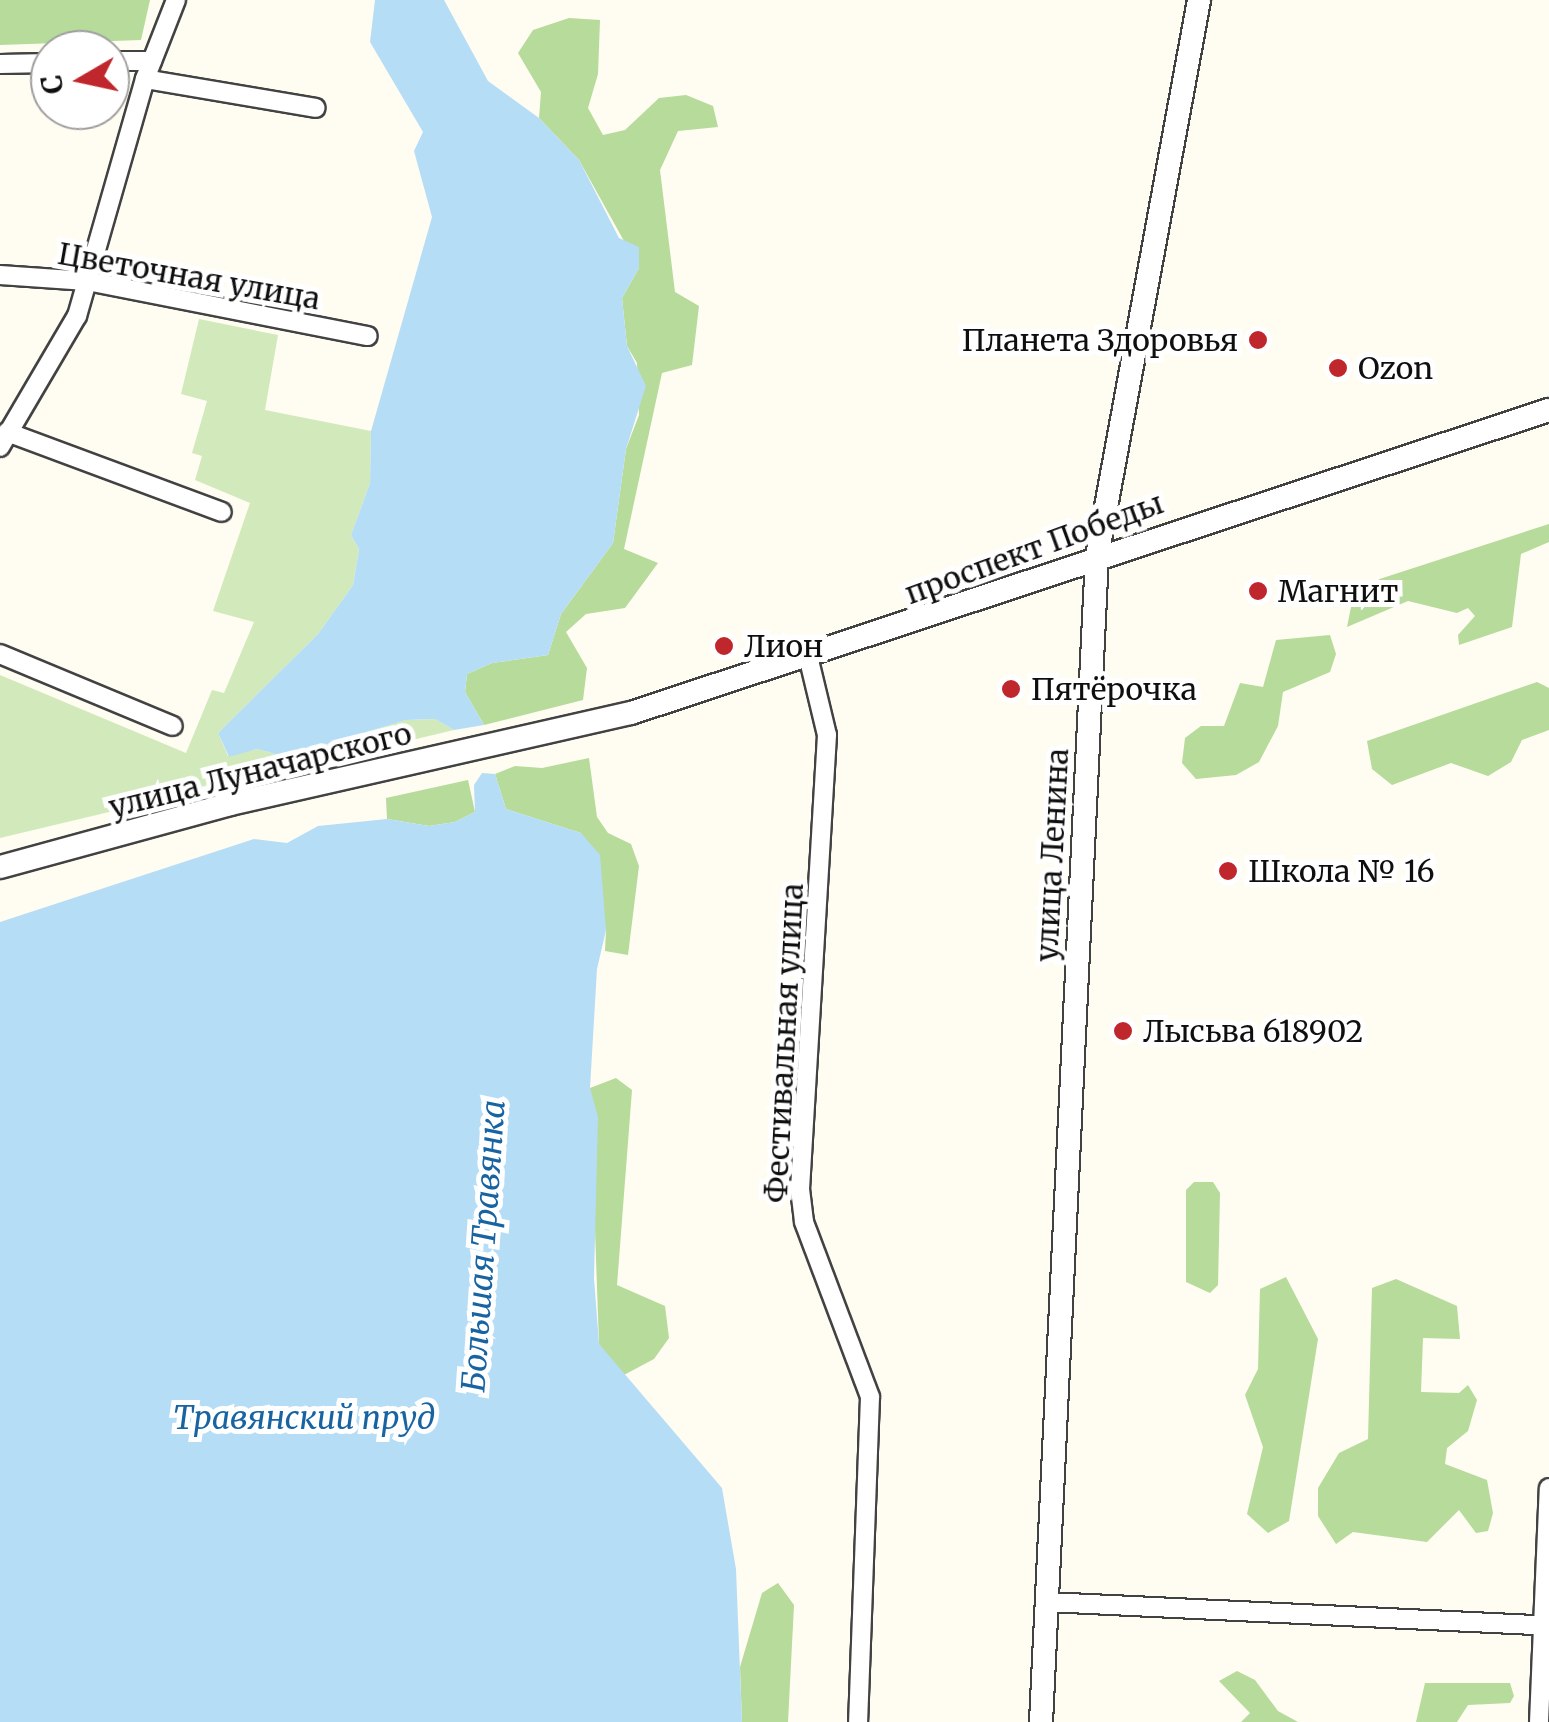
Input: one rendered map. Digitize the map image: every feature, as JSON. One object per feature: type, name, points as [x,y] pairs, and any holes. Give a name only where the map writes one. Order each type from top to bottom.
[{"type":"street","points":[[176,0],[145,79],[77,316],[4,439],[222,512]]},
{"type":"street","name":"улица Ленина","points":[[1041,1722],[1097,556],[1199,0]]},
{"type":"street","points":[[130,61],[152,60]]},
{"type":"street","points":[[0,64],[30,63]]},
{"type":"street","points":[[145,79],[316,108]]},
{"type":"street","name":"Цветочная улица","points":[[0,274],[88,281],[368,336]]},
{"type":"street","name":"проспект Победы","points":[[536,733],[630,714],[976,604],[1097,556],[1548,411]]},
{"type":"street","points":[[0,654],[173,726]]},
{"type":"street","name":"Фестивальная улица","points":[[808,656],[828,735],[800,1188],[804,1222],[870,1398],[858,1722]]},
{"type":"street","name":"улица Луначарского","points":[[0,867],[230,804],[536,733]]},
{"type":"street","points":[[1539,1722],[1549,1488]]},
{"type":"street","points":[[1046,1602],[1542,1625]]},
{"type":"green space","points":[[0,0],[150,0],[141,40],[130,40],[130,30],[30,30],[30,44],[0,45]]},
{"type":"green space","points":[[569,18],[600,20],[598,74],[588,108],[603,135],[625,130],[659,98],[686,95],[713,106],[718,127],[678,131],[660,170],[675,292],[699,306],[692,365],[662,373],[624,549],[658,563],[625,608],[586,614],[566,632],[587,668],[583,700],[484,725],[465,692],[467,674],[492,663],[548,655],[561,614],[613,543],[626,449],[639,415],[637,363],[627,346],[622,298],[639,268],[579,160],[539,118],[541,92],[518,53],[533,30]]},
{"type":"green space","points":[[199,319],[278,335],[265,410],[371,431],[370,483],[351,535],[359,549],[353,585],[318,634],[218,733],[228,756],[257,749],[279,755],[308,750],[406,720],[435,719],[454,730],[0,838],[0,675],[186,753],[212,690],[224,693],[254,622],[213,611],[250,503],[195,480],[202,456],[192,453],[207,401],[181,394]]},
{"type":"green space","points":[[1549,524],[1549,542],[1521,554],[1512,627],[1459,645],[1458,635],[1475,616],[1468,608],[1457,613],[1408,601],[1347,627],[1355,587]]},
{"type":"green space","points":[[1330,635],[1336,654],[1330,672],[1283,692],[1278,726],[1259,762],[1236,775],[1196,779],[1182,763],[1185,738],[1201,726],[1224,726],[1240,683],[1263,687],[1276,640]]},
{"type":"green space","points":[[1537,682],[1549,688],[1549,730],[1522,740],[1511,762],[1488,776],[1451,763],[1392,785],[1372,769],[1367,741]]},
{"type":"green space","points":[[589,758],[597,817],[608,833],[631,844],[639,866],[628,955],[605,951],[606,930],[581,833],[506,809],[495,774],[515,766],[542,768]]},
{"type":"green space","points":[[468,780],[475,812],[455,822],[429,826],[387,819],[386,798]]},
{"type":"green space","points":[[616,1078],[632,1090],[617,1285],[665,1306],[669,1338],[654,1359],[622,1376],[599,1344],[590,1088]]},
{"type":"green space","points":[[1194,1182],[1213,1182],[1220,1193],[1218,1285],[1210,1293],[1186,1282],[1186,1190]]},
{"type":"green space","points":[[1286,1277],[1318,1339],[1289,1521],[1268,1533],[1247,1514],[1263,1447],[1245,1395],[1258,1369],[1260,1289]]},
{"type":"green space","points":[[1396,1279],[1457,1306],[1460,1339],[1423,1338],[1421,1392],[1459,1393],[1468,1385],[1477,1400],[1468,1431],[1447,1448],[1445,1464],[1487,1480],[1493,1513],[1488,1531],[1476,1533],[1459,1510],[1427,1542],[1353,1532],[1336,1544],[1318,1516],[1318,1488],[1339,1453],[1368,1439],[1372,1288]]},
{"type":"green space","points":[[778,1583],[794,1605],[788,1722],[742,1722],[740,1667],[762,1593]]},
{"type":"green space","points":[[1237,1671],[1255,1680],[1278,1711],[1298,1722],[1241,1722],[1250,1713],[1219,1681]]},
{"type":"green space","points":[[1425,1683],[1510,1683],[1514,1696],[1510,1703],[1468,1705],[1457,1722],[1416,1722]]},
{"type":"water","points":[[375,0],[444,0],[488,81],[539,118],[579,160],[619,238],[639,247],[639,268],[622,298],[627,346],[646,386],[626,449],[613,543],[561,614],[548,655],[492,663],[467,674],[465,692],[484,725],[454,730],[435,719],[406,720],[308,750],[279,755],[257,749],[229,757],[218,733],[318,634],[353,585],[359,549],[351,535],[370,483],[371,431],[432,217],[414,151],[423,132],[370,42]]},
{"type":"water","name":"Травянский пруд","points":[[482,773],[495,774],[506,809],[581,833],[600,855],[606,930],[597,969],[590,1088],[598,1117],[594,1278],[599,1344],[722,1488],[736,1569],[742,1722],[0,1722],[0,922],[254,839],[287,843],[318,826],[387,819],[429,826],[455,822],[475,812],[474,785]]},
{"type":"place","name":"Планета Здоровья","points":[[1258,340]]},
{"type":"place","name":"Ozon","points":[[1338,368]]},
{"type":"place","name":"Магнит","points":[[1258,591]]},
{"type":"place","name":"Лион","points":[[724,646]]},
{"type":"place","name":"Пятёрочка","points":[[1011,689]]},
{"type":"place","name":"Школа № 16","points":[[1228,871]]},
{"type":"place","name":"Лысьва 618902","points":[[1123,1031]]},
{"type":"water label","name":"Большая Травянка","points":[[484,1246]]}]
